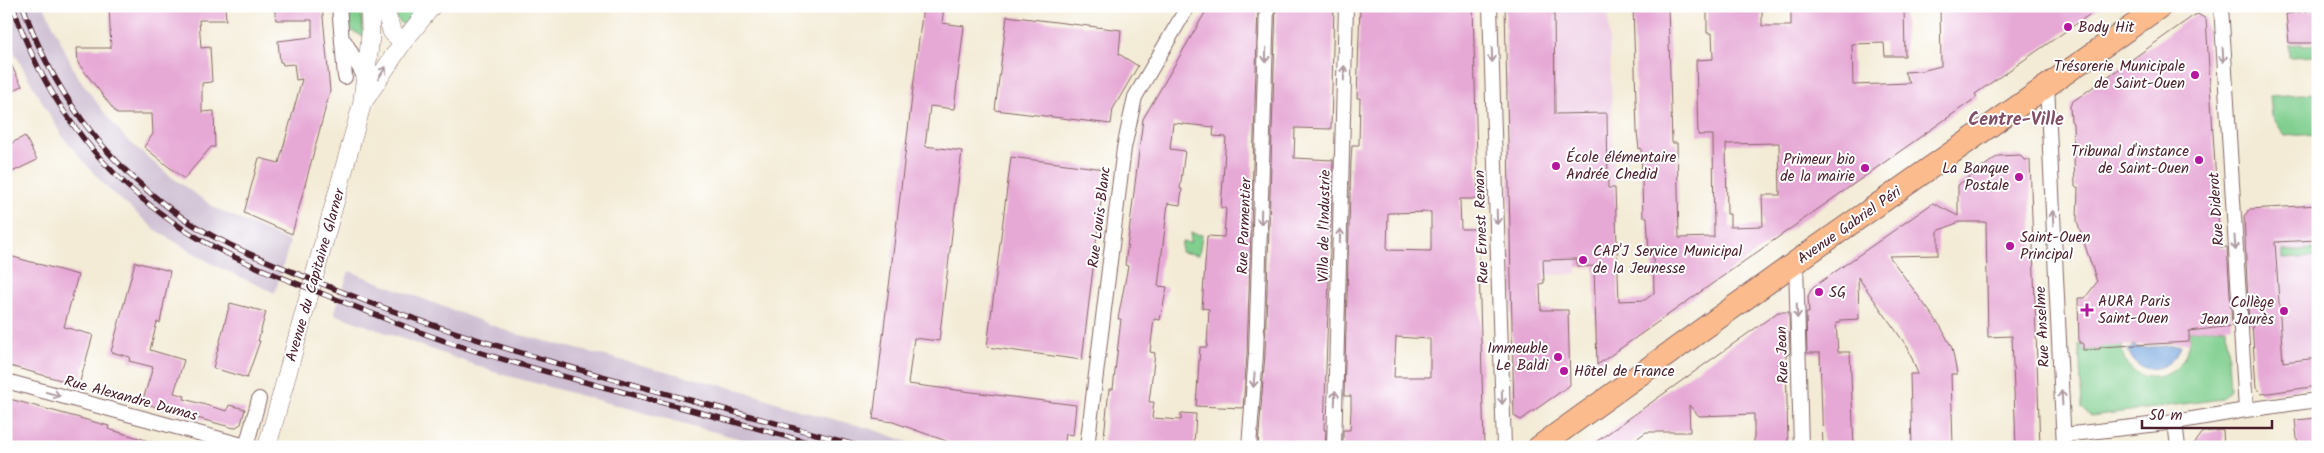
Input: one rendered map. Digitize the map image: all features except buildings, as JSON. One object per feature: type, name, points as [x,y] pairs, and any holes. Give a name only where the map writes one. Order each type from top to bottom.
[{"type":"main road","name":"Avenue Gabriel Péri","points":[[1539,447],[1796,262],[2161,6]]},
{"type":"street","points":[[339,6],[345,77]]},
{"type":"street","points":[[362,104],[364,76],[370,47],[369,6]]},
{"type":"street","points":[[384,6],[392,32],[403,42]]},
{"type":"street","points":[[362,104],[403,42],[432,6]]},
{"type":"street","name":"Rue Louis Blanc","points":[[1087,447],[1124,148],[1135,97],[1188,6]]},
{"type":"street","name":"Rue Parmentier","points":[[1249,447],[1256,354],[1267,6]]},
{"type":"street","name":"Villa de l'Industrie","points":[[1334,447],[1346,6]]},
{"type":"street","name":"Rue Ernest Renan","points":[[1490,6],[1504,447]]},
{"type":"street","name":"Rue Diderot","points":[[2220,6],[2246,410]]},
{"type":"street","points":[[341,29],[348,49],[364,76]]},
{"type":"street","name":"Rue Anselme","points":[[2047,85],[2064,441]]},
{"type":"street","name":"Avenue du Capitaine Glarner","points":[[267,447],[362,104]]},
{"type":"street","name":"Rue Jean","points":[[1796,262],[1801,447]]},
{"type":"street","name":"Rue Alexandre Dumas","points":[[6,381],[246,446],[259,398]]},
{"type":"street","points":[[2064,441],[2246,410],[2318,400]]},
{"type":"street","points":[[2176,422],[2178,447]]},
{"type":"shaded area","points":[[6,6],[44,6],[76,74],[103,111],[125,138],[170,176],[215,208],[290,242],[275,293],[214,265],[157,231],[105,186],[62,136],[31,83],[6,37]]},
{"type":"shaded area","points":[[1505,6],[1608,6],[1615,188],[1574,189],[1577,274],[1544,275],[1542,229],[1510,230],[1509,205],[1541,204],[1539,127],[1507,128]]},
{"type":"shaded area","name":"Collège Jean Jaurès","points":[[2318,205],[2318,386],[2262,394],[2256,388],[2244,216],[2250,209]]},
{"type":"shaded area","points":[[349,271],[513,333],[741,390],[802,411],[872,429],[922,447],[770,447],[494,372],[334,314]]},
{"type":"green space","points":[[348,6],[361,6],[363,36],[350,30]]},
{"type":"green space","points":[[394,6],[420,6],[409,23],[403,25],[397,19]]},
{"type":"green space","points":[[2302,44],[2302,46],[2318,45],[2318,56],[2289,57],[2289,45]]},
{"type":"green space","points":[[2318,93],[2318,134],[2285,136],[2272,116],[2270,96]]},
{"type":"green space","points":[[1191,233],[1202,235],[1199,255],[1181,252],[1182,242],[1190,243]]},
{"type":"green space","points":[[2318,249],[2318,257],[2283,259],[2283,251]]},
{"type":"green space","points":[[2226,327],[2230,390],[2222,399],[2091,416],[2082,408],[2079,343],[2083,343],[2084,350],[2100,349],[2100,342],[2122,345],[2125,360],[2132,370],[2144,376],[2156,377],[2169,373],[2180,364],[2187,350],[2189,331]]},
{"type":"water","points":[[2132,345],[2135,345],[2136,348],[2181,345],[2171,361],[2163,366],[2146,368],[2138,365],[2132,359],[2128,349],[2132,349]]},
{"type":"railway","points":[[13,6],[25,38],[55,97],[73,125],[94,151],[116,175],[141,197],[167,218],[206,243],[290,281],[406,327],[474,351],[825,447]]},
{"type":"railway","points":[[23,6],[48,66],[64,94],[102,145],[124,169],[173,211],[226,243],[386,309],[453,332],[521,353],[862,447]]},
{"type":"place","name":"Body Hit","points":[[2068,27]]},
{"type":"place","name":"Trésorerie Municipale de Saint-Ouen","points":[[2195,75]]},
{"type":"place","name":"Tribunal d'instance de Saint-Ouen","points":[[2199,160]]},
{"type":"place","name":"École élémentaire Andrée Chedid","points":[[1556,166]]},
{"type":"place","name":"Primeur bio de la mairie","points":[[1865,168]]},
{"type":"place","name":"La Banque Postale","points":[[2019,177]]},
{"type":"place","name":"Saint-Ouen Principal","points":[[2010,246]]},
{"type":"place","name":"CAP'J Service Municipal de la Jeunesse","points":[[1583,260]]},
{"type":"place","name":"SG","points":[[1819,292]]},
{"type":"place","name":"AURA Paris Saint-Ouen","points":[[2087,310]]},
{"type":"place","name":"Collège Jean Jaurès","points":[[2284,311]]},
{"type":"place","name":"Immeuble Le Baldi","points":[[1558,357]]},
{"type":"place","name":"Hôtel de France","points":[[1564,371]]},
{"type":"district","name":"Centre-Ville","points":[[2016,119]]}]
